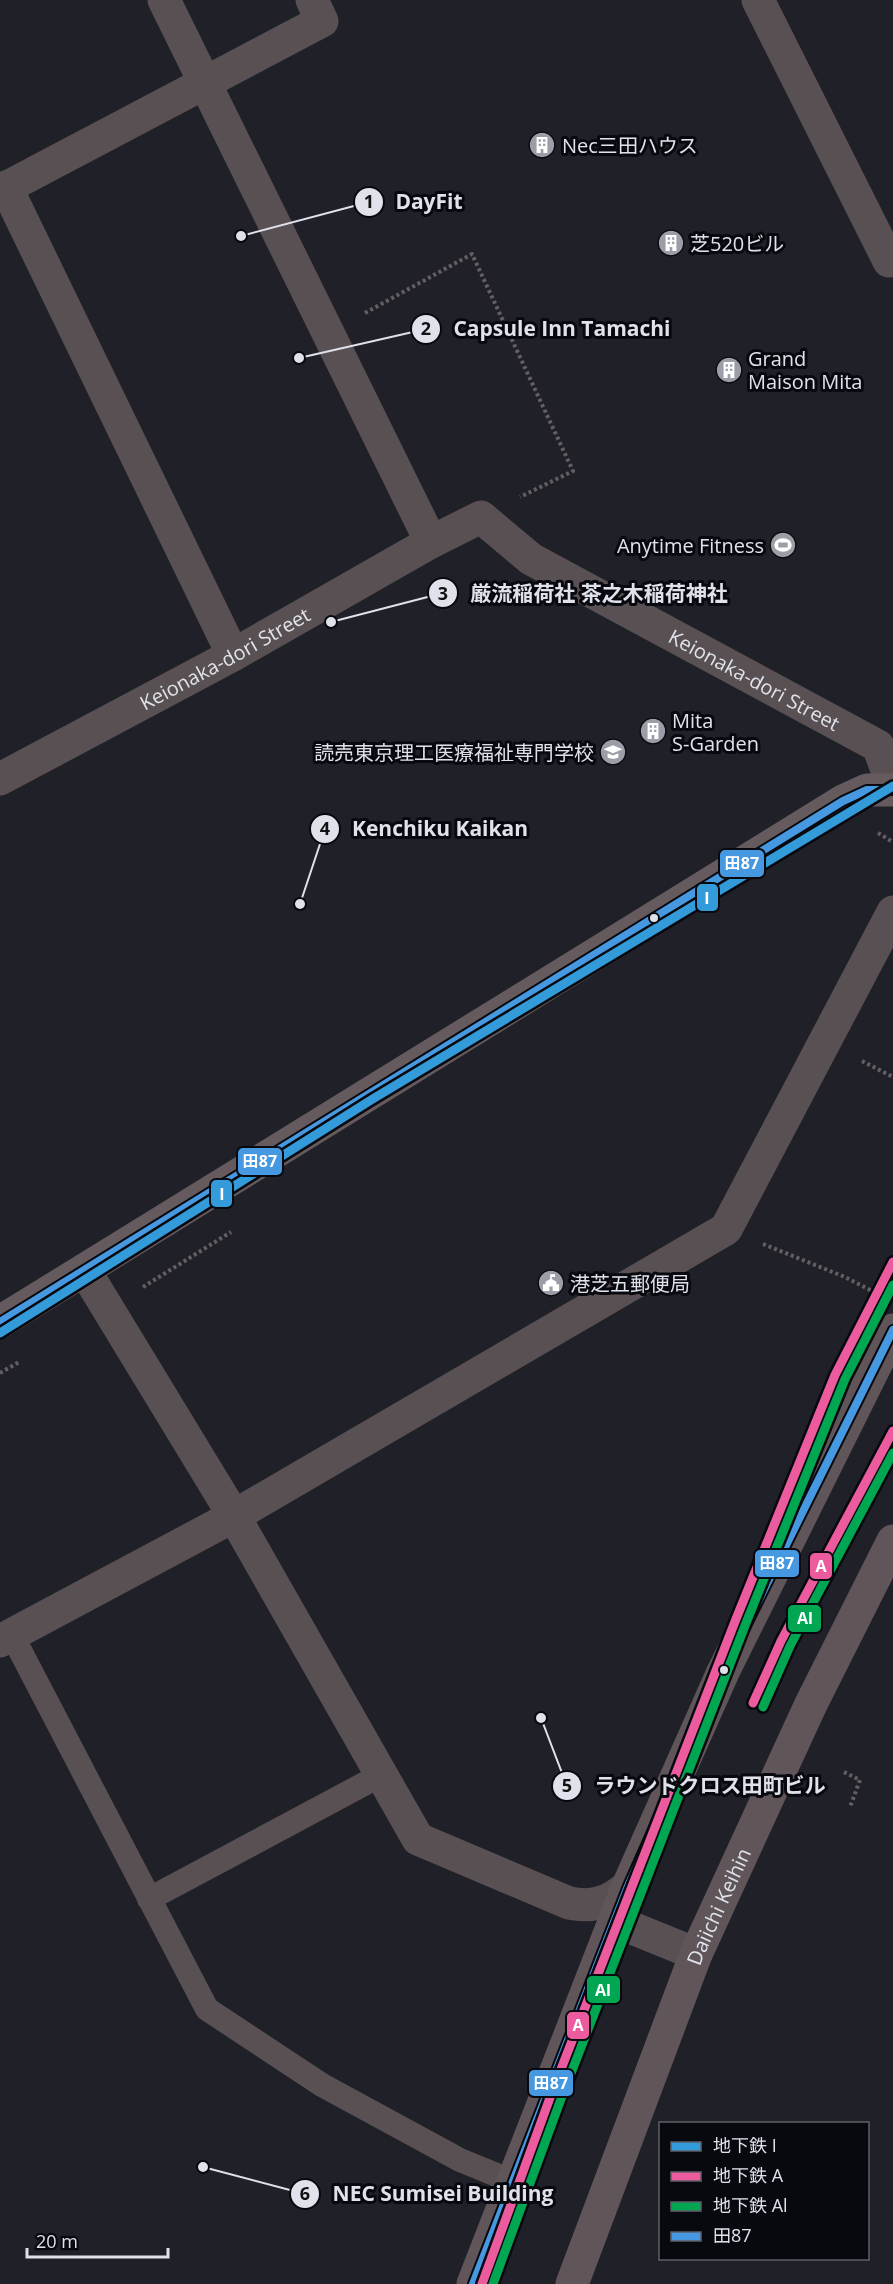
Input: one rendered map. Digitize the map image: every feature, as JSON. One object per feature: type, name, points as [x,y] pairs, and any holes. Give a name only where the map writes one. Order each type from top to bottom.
[{"type":"highway","points":[[473,2284],[511,2181],[628,1886],[723,1672],[893,1330]]},
{"type":"highway","name":"Daiichi Keihin","points":[[572,2284],[696,1954],[811,1704],[893,1541]]},
{"type":"street","points":[[164,0],[431,542]]},
{"type":"street","points":[[233,655],[3,189],[203,81],[322,21],[312,0]]},
{"type":"street","points":[[758,0],[889,261],[893,260]]},
{"type":"street","name":"Keionaka-dori Street","points":[[0,779],[233,655],[431,542],[481,518],[531,560],[878,746],[893,786]]},
{"type":"street","points":[[0,1322],[843,801],[867,790],[893,790]]},
{"type":"street","points":[[6,1638],[234,1516],[726,1228],[893,912]]},
{"type":"street","points":[[85,1271],[234,1516],[418,1839],[569,1903],[584,1906],[614,1899],[628,1886]]},
{"type":"street","points":[[615,1921],[696,1954]]},
{"type":"lane","points":[[6,1638],[207,2009],[322,2085],[460,2160],[511,2181]]},
{"type":"lane","points":[[149,1899],[381,1775]]},
{"type":"path","points":[[328,333],[472,255],[573,471],[481,518]]},
{"type":"path","points":[[726,1228],[845,1277],[883,1297]]},
{"type":"path","points":[[844,1772],[860,1780],[850,1807]]},
{"type":"metro line","name":"I","points":[[0,1333],[371,1100],[893,786]]},
{"type":"metro line","name":"A","points":[[482,2284],[551,2095],[736,1619],[835,1375],[893,1262]]},
{"type":"metro line","name":"Al","points":[[493,2284],[561,2099],[746,1623],[845,1379],[893,1285]]},
{"type":"metro line","name":"A","points":[[753,1703],[781,1641],[893,1431]]},
{"type":"metro line","name":"Al","points":[[763,1707],[790,1646],[893,1453]]},
{"type":"transit line","name":"田87","points":[[0,1322],[843,801],[867,790],[893,790]]},
{"type":"transit line","name":"田87","points":[[473,2284],[628,1886],[723,1672],[893,1330]]},
{"type":"place","name":"Nec三田ハウス","points":[[542,145]]},
{"type":"place","name":"DayFit","points":[[241,236]]},
{"type":"place","name":"芝520ビル","points":[[671,243]]},
{"type":"place","name":"Capsule Inn Tamachi","points":[[299,358]]},
{"type":"place","name":"Grand Maison Mita","points":[[729,370]]},
{"type":"place","name":"Anytime Fitness","points":[[783,545]]},
{"type":"place","name":"厳流稲荷社 茶之木稲荷神社","points":[[331,622]]},
{"type":"place","name":"Mita S-Garden","points":[[653,731]]},
{"type":"place","name":"読売東京理工医療福祉専門学校","points":[[613,752]]},
{"type":"place","name":"Kenchiku Kaikan","points":[[300,904]]},
{"type":"place","name":"港芝五郵便局","points":[[551,1283]]},
{"type":"place","name":"ラウンドクロス田町ビル","points":[[541,1718]]},
{"type":"place","name":"NEC Sumisei Building","points":[[203,2167]]}]
